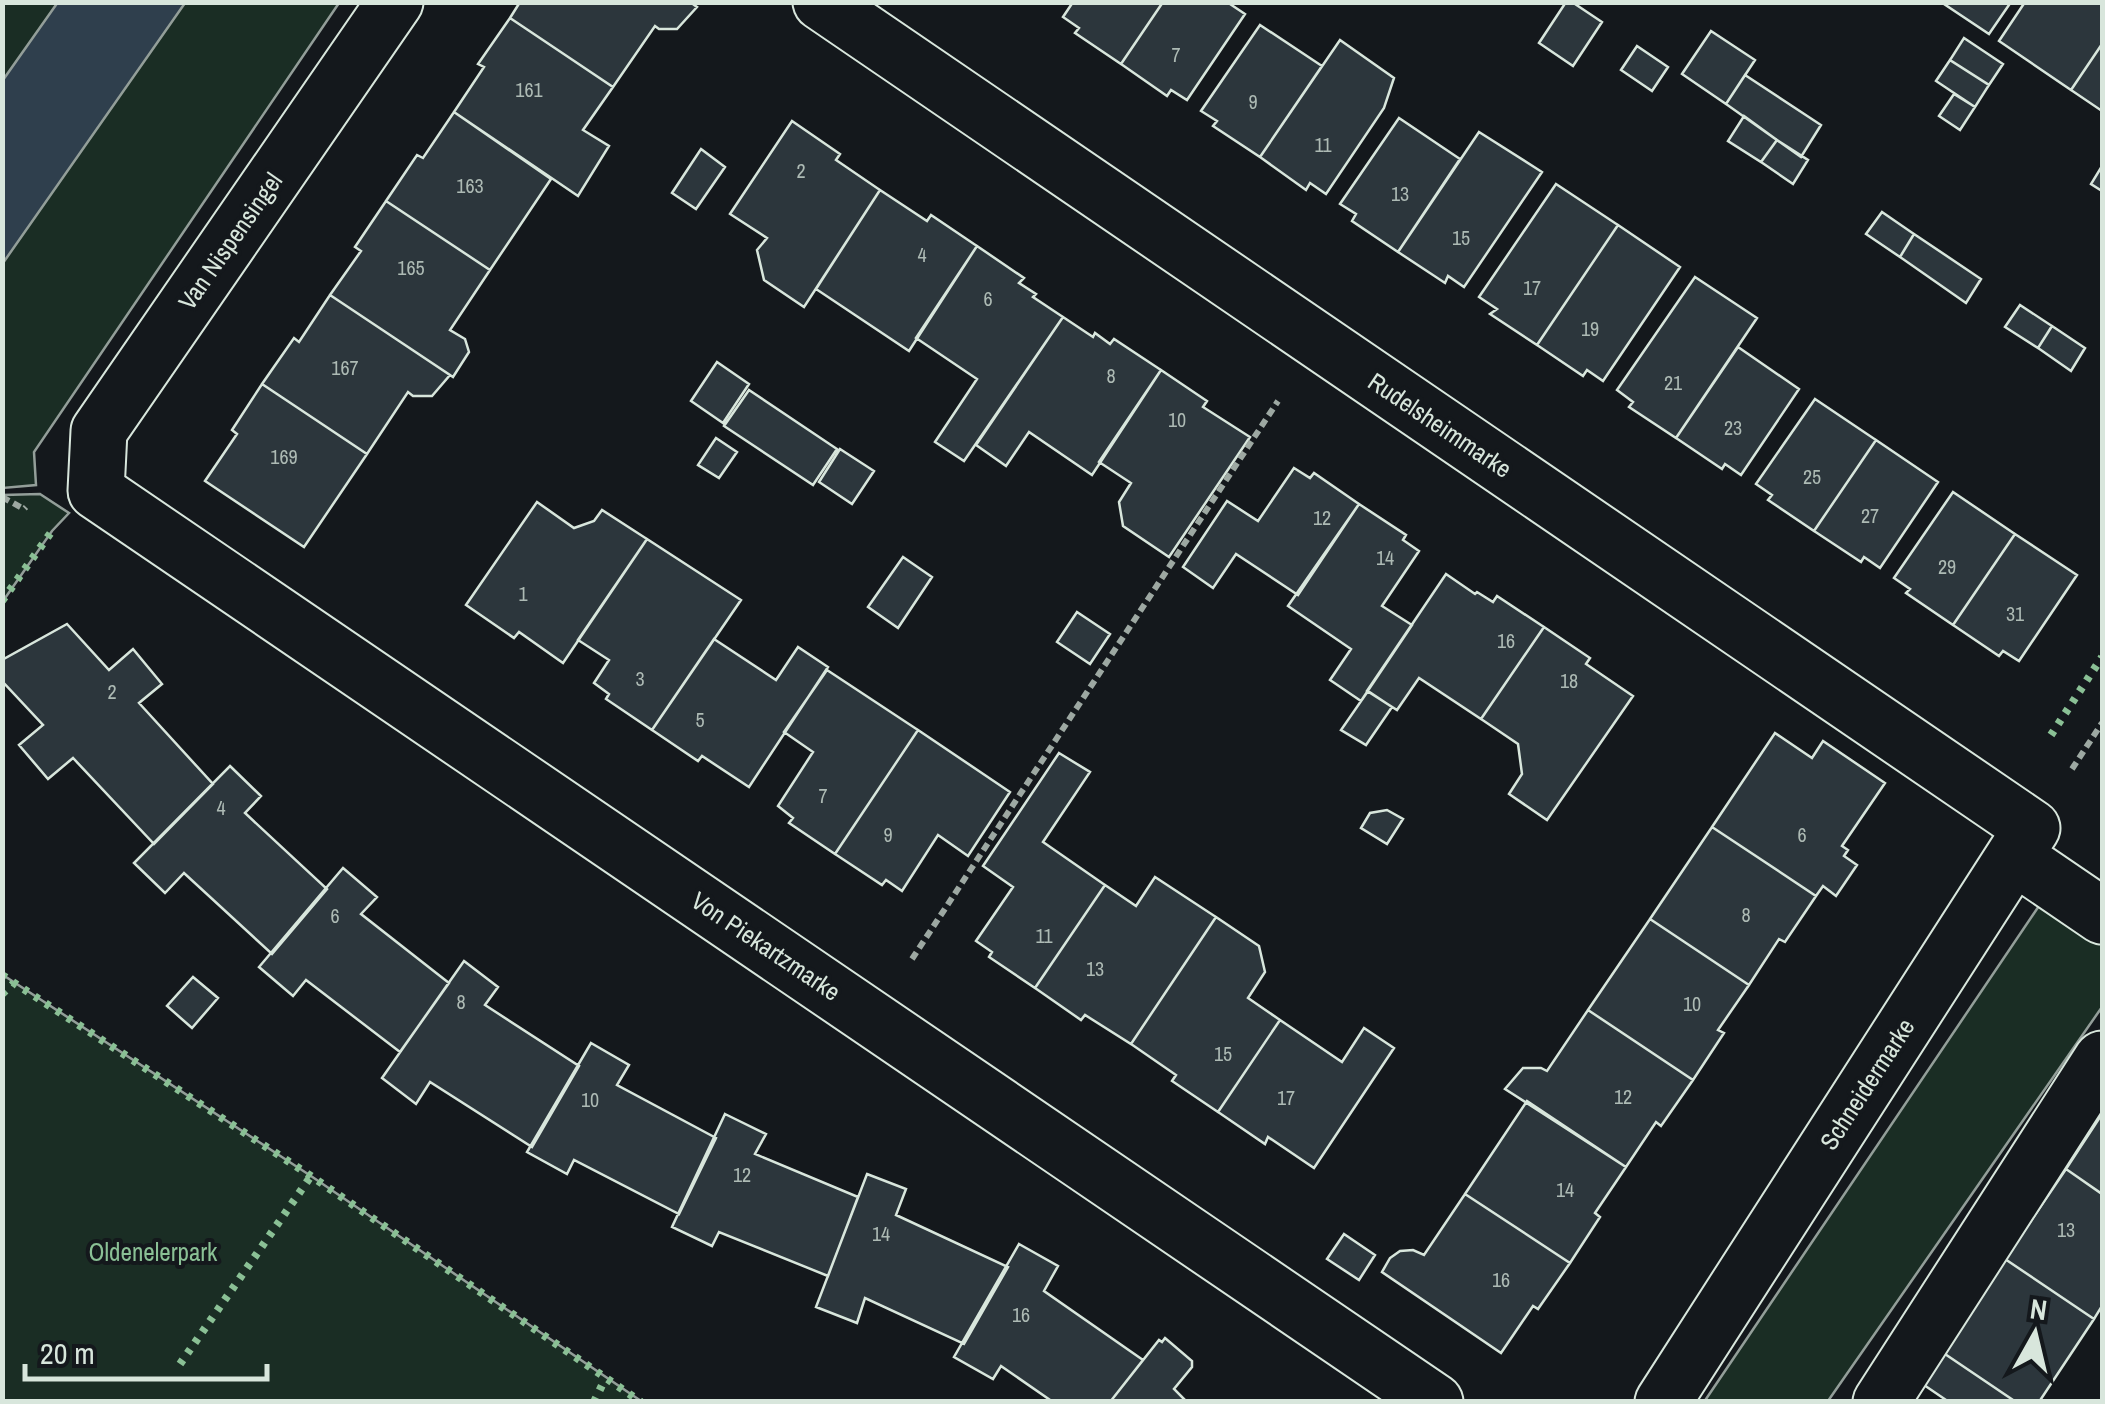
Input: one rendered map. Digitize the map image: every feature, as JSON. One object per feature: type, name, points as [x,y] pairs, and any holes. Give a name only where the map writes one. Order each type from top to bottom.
[{"type":"street","name":"Van Nispensingel","points":[[96,490],[99,431],[395,2]]},
{"type":"street","name":"Rudelsheimmarke","points":[[821,2],[2032,828],[2014,856]]},
{"type":"street","name":"Von Piekartzmarke","points":[[96,490],[1435,1402]]},
{"type":"street","points":[[2014,856],[2102,916]]},
{"type":"street","name":"Schneidermarke","points":[[1663,1402],[2014,856]]},
{"type":"street","points":[[1881,1402],[2102,1059]]},
{"type":"path","points":[[873,1019],[1317,341]]},
{"type":"green space","points":[[2,3],[339,3],[34,452],[36,485],[3,488]]},
{"type":"green space","points":[[40,494],[69,513],[3,601],[3,495]]},
{"type":"green space","points":[[2045,897],[2102,934],[2102,1007],[1828,1401],[1704,1402]]},
{"type":"green space","name":"Oldenelerpark","points":[[3,975],[311,1176],[641,1401],[3,1401]]},
{"type":"water","points":[[58,2],[185,3],[3,263],[3,80]]},
{"type":"building","points":[[520,2],[690,2],[697,7],[677,29],[655,26],[613,87],[510,18]]},
{"type":"building","points":[[1073,2],[1163,2],[1121,64],[1075,33],[1079,28],[1063,17]]},
{"type":"building","points":[[1163,2],[1227,2],[1245,14],[1187,100],[1171,90],[1167,96],[1121,64]]},
{"type":"building","points":[[1566,2],[1602,22],[1573,66],[1539,43]]},
{"type":"building","points":[[1941,2],[2011,2],[1989,34]]},
{"type":"building","points":[[2025,2],[2102,2],[2102,44],[2071,90],[1999,41]]},
{"type":"building","points":[[510,18],[613,87],[583,130],[609,146],[578,196],[454,112],[484,67],[478,64]]},
{"type":"building","points":[[1260,25],[1322,66],[1260,157],[1213,126],[1217,121],[1201,111]]},
{"type":"building","points":[[1711,31],[1755,60],[1726,104],[1682,74]]},
{"type":"building","points":[[1964,38],[2003,64],[1989,85],[1950,60]]},
{"type":"building","points":[[1340,40],[1394,78],[1384,108],[1326,194],[1310,183],[1306,190],[1260,157]]},
{"type":"building","points":[[2102,44],[2102,111],[2071,90]]},
{"type":"building","points":[[1637,46],[1668,67],[1652,91],[1621,70]]},
{"type":"building","points":[[1950,60],[1989,85],[1975,107],[1936,81]]},
{"type":"building","points":[[1745,75],[1821,125],[1801,157],[1726,104]]},
{"type":"building","points":[[1954,94],[1975,107],[1960,130],[1939,116]]},
{"type":"building","points":[[454,112],[551,179],[490,270],[386,201],[417,155],[423,158]]},
{"type":"building","points":[[1744,116],[1777,140],[1761,162],[1728,141]]},
{"type":"building","points":[[1399,118],[1460,159],[1398,252],[1352,221],[1356,214],[1340,204]]},
{"type":"building","points":[[792,121],[840,154],[836,160],[880,190],[804,307],[764,280],[757,250],[767,238],[730,214]]},
{"type":"building","points":[[1479,132],[1542,172],[1464,287],[1448,276],[1445,283],[1398,252]]},
{"type":"building","points":[[1777,140],[1808,160],[1793,184],[1761,162]]},
{"type":"building","points":[[701,149],[725,167],[696,209],[672,193]]},
{"type":"building","points":[[2102,166],[2102,191],[2091,184]]},
{"type":"building","points":[[1556,184],[1618,225],[1537,345],[1490,314],[1497,309],[1479,297]]},
{"type":"building","points":[[880,190],[927,221],[931,215],[977,246],[909,351],[816,289]]},
{"type":"building","points":[[386,201],[490,270],[450,330],[465,339],[469,352],[453,377],[330,295],[361,251],[355,247]]},
{"type":"building","points":[[1882,212],[1914,234],[1900,257],[1866,234]]},
{"type":"building","points":[[1618,225],[1680,267],[1603,381],[1587,370],[1583,376],[1537,345]]},
{"type":"building","points":[[1914,234],[1981,279],[1966,303],[1900,257]]},
{"type":"building","points":[[977,246],[1024,278],[1019,283],[1063,317],[964,461],[935,442],[977,379],[916,338]]},
{"type":"building","points":[[1695,277],[1757,318],[1676,438],[1629,407],[1633,402],[1617,390]]},
{"type":"building","points":[[330,295],[450,375],[432,396],[413,396],[408,392],[367,454],[262,384],[294,338],[299,342]]},
{"type":"building","points":[[2020,305],[2052,326],[2038,348],[2005,327]]},
{"type":"building","points":[[1063,317],[1093,337],[1095,333],[1110,344],[1114,339],[1161,370],[1092,475],[1029,432],[1006,466],[976,445]]},
{"type":"building","points":[[2052,326],[2085,348],[2071,371],[2038,348]]},
{"type":"building","points":[[1738,347],[1799,389],[1741,475],[1725,464],[1722,469],[1676,438]]},
{"type":"building","points":[[717,362],[749,384],[723,423],[691,401]]},
{"type":"building","points":[[1161,370],[1207,401],[1203,407],[1250,437],[1169,557],[1123,526],[1119,502],[1131,483],[1099,462]]},
{"type":"building","points":[[262,384],[367,454],[304,547],[205,481],[237,434],[232,430]]},
{"type":"building","points":[[749,390],[837,449],[813,485],[724,426]]},
{"type":"building","points":[[1815,399],[1876,440],[1814,531],[1768,500],[1772,495],[1756,484]]},
{"type":"building","points":[[716,438],[737,452],[719,478],[698,465]]},
{"type":"building","points":[[1876,440],[1938,482],[1880,568],[1864,557],[1861,562],[1814,531]]},
{"type":"building","points":[[840,449],[874,471],[852,504],[819,482]]},
{"type":"building","points":[[1294,468],[1310,478],[1314,473],[1359,504],[1298,595],[1236,554],[1213,588],[1183,567],[1227,501],[1258,521]]},
{"type":"building","points":[[1953,492],[2015,534],[1953,625],[1906,593],[1910,589],[1894,578]]},
{"type":"building","points":[[537,502],[574,528],[594,521],[602,510],[647,539],[563,663],[519,632],[514,638],[466,605]]},
{"type":"building","points":[[1359,504],[1406,535],[1403,540],[1419,551],[1382,606],[1412,625],[1361,701],[1330,680],[1351,649],[1288,606]]},
{"type":"building","points":[[2015,534],[2077,575],[2019,661],[2003,651],[1999,656],[1953,625]]},
{"type":"building","points":[[647,539],[741,600],[652,730],[606,699],[609,694],[594,683],[609,660],[578,640]]},
{"type":"building","points":[[903,557],[932,577],[898,628],[868,607]]},
{"type":"building","points":[[1446,574],[1493,602],[1497,596],[1544,627],[1481,719],[1419,678],[1397,710],[1367,691]]},
{"type":"building","points":[[1077,612],[1110,634],[1090,664],[1057,642]]},
{"type":"building","points":[[67,624],[109,670],[133,649],[162,684],[139,703],[213,784],[154,844],[73,758],[48,779],[19,745],[43,725],[2,681],[2,660]]},
{"type":"building","points":[[1544,627],[1590,658],[1586,664],[1633,696],[1547,820],[1509,794],[1522,774],[1518,744],[1481,719]]},
{"type":"building","points":[[714,639],[776,680],[798,647],[828,667],[749,787],[702,756],[698,761],[652,730]]},
{"type":"building","points":[[827,670],[918,730],[835,854],[789,823],[793,818],[778,806],[813,752],[784,732]]},
{"type":"building","points":[[1368,691],[1392,707],[1366,745],[1341,730]]},
{"type":"building","points":[[918,730],[1010,792],[968,856],[938,835],[902,891],[886,880],[882,885],[835,854]]},
{"type":"building","points":[[1775,733],[1812,758],[1823,741],[1885,783],[1842,846],[1848,850],[1844,856],[1857,865],[1836,896],[1823,886],[1816,896],[1712,827]]},
{"type":"building","points":[[1059,753],[1090,772],[1043,842],[1105,885],[1035,988],[989,957],[992,952],[976,941],[1013,887],[983,866]]},
{"type":"building","points":[[230,766],[261,796],[245,813],[327,889],[272,954],[184,873],[165,893],[134,863]]},
{"type":"building","points":[[1387,810],[1403,819],[1387,844],[1361,828],[1370,813]]},
{"type":"building","points":[[1712,827],[1816,896],[1785,942],[1779,939],[1749,985],[1650,919]]},
{"type":"building","points":[[343,868],[377,897],[361,914],[449,983],[400,1052],[306,980],[293,996],[259,967]]},
{"type":"building","points":[[1155,877],[1216,917],[1131,1044],[1085,1015],[1081,1020],[1035,988],[1105,885],[1136,906]]},
{"type":"building","points":[[1216,917],[1259,946],[1265,972],[1248,998],[1280,1020],[1218,1112],[1172,1081],[1176,1075],[1131,1044]]},
{"type":"building","points":[[1650,919],[1749,985],[1718,1030],[1724,1033],[1693,1080],[1588,1010]]},
{"type":"building","points":[[464,961],[498,987],[485,1005],[579,1066],[532,1147],[430,1082],[416,1104],[382,1078]]},
{"type":"building","points":[[193,977],[218,998],[192,1028],[167,1006]]},
{"type":"building","points":[[1588,1010],[1693,1080],[1661,1126],[1656,1122],[1626,1167],[1505,1089],[1523,1068],[1547,1071]]},
{"type":"building","points":[[1280,1020],[1342,1062],[1364,1028],[1394,1048],[1314,1168],[1268,1137],[1265,1144],[1218,1112]]},
{"type":"building","points":[[591,1043],[629,1065],[617,1085],[716,1138],[679,1214],[574,1160],[567,1174],[527,1152]]},
{"type":"building","points":[[1527,1101],[1626,1167],[1595,1213],[1600,1217],[1570,1263],[1465,1194]]},
{"type":"building","points":[[725,1114],[766,1134],[755,1154],[858,1197],[828,1276],[719,1232],[712,1246],[672,1227]]},
{"type":"building","points":[[2102,1114],[2102,1194],[2066,1169]]},
{"type":"building","points":[[2066,1169],[2102,1194],[2102,1306],[2094,1319],[2005,1259]]},
{"type":"building","points":[[867,1174],[906,1189],[896,1215],[1008,1267],[964,1344],[865,1298],[857,1323],[816,1307]]},
{"type":"building","points":[[1465,1194],[1570,1263],[1538,1309],[1533,1306],[1501,1353],[1382,1272],[1390,1258],[1400,1251],[1413,1250],[1424,1255]]},
{"type":"building","points":[[1344,1234],[1375,1255],[1359,1280],[1327,1259]]},
{"type":"building","points":[[1019,1244],[1058,1266],[1044,1291],[1143,1360],[1110,1402],[1053,1402],[1001,1366],[993,1379],[954,1357]]},
{"type":"building","points":[[2005,1259],[2094,1319],[2039,1402],[2016,1402],[1942,1352]]},
{"type":"building","points":[[1165,1338],[1192,1361],[1192,1367],[1174,1389],[1187,1402],[1110,1402],[1159,1340]]},
{"type":"building","points":[[1942,1352],[2016,1402],[1949,1402],[1921,1383]]},
{"type":"hedge","points":[[2,601],[52,531]]},
{"type":"hedge","points":[[2051,735],[2102,657]]},
{"type":"hedge","points":[[2,975],[311,1176],[641,1402]]},
{"type":"hedge","points":[[2,994],[14,983]]},
{"type":"hedge","points":[[180,1364],[311,1176]]},
{"type":"hedge","points":[[594,1402],[605,1379]]}]
